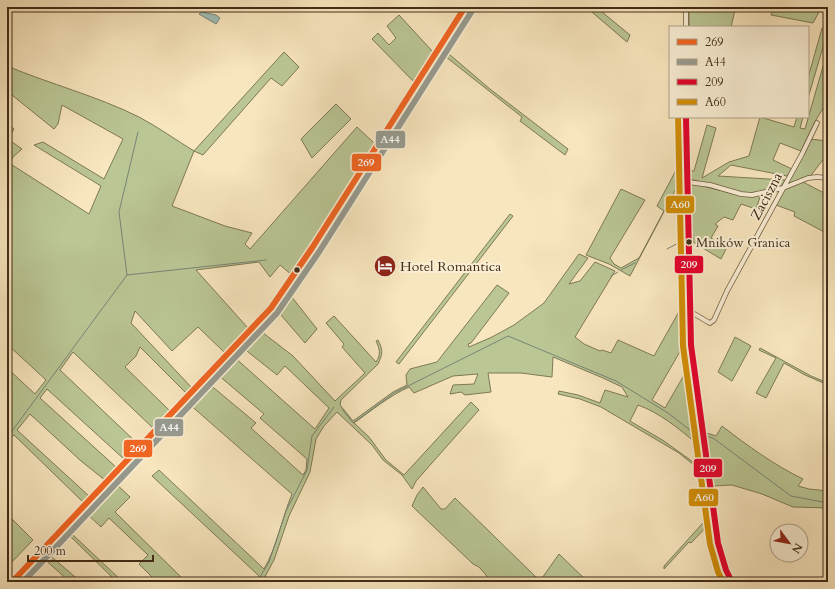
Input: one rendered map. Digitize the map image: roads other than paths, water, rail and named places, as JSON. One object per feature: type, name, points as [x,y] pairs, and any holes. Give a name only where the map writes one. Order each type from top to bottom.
[{"type":"street","points":[[12,582],[267,313],[312,248],[465,7]]},
{"type":"street","points":[[686,7],[686,26]]},
{"type":"street","points":[[686,118],[691,345],[702,435],[718,543],[726,570],[732,582]]},
{"type":"street","name":"Zaciszna","points":[[691,312],[710,323],[712,322],[749,249],[751,248],[817,123]]},
{"type":"street","points":[[688,182],[752,195],[783,188],[808,178],[828,178]]},
{"type":"water","points":[[202,12],[216,15],[220,18],[216,24],[199,14]]},
{"type":"waterway","points":[[7,435],[12,431],[127,275],[119,212],[138,132]]},
{"type":"waterway","points":[[667,249],[686,239]]},
{"type":"waterway","points":[[127,275],[266,260]]},
{"type":"waterway","points":[[621,270],[635,263]]},
{"type":"waterway","points":[[611,276],[618,272]]},
{"type":"waterway","points":[[342,409],[353,423],[394,393],[508,336],[616,381],[668,413],[695,434],[701,435]]},
{"type":"waterway","points":[[257,582],[269,562],[286,511],[307,470],[312,436],[334,407]]},
{"type":"waterway","points":[[705,436],[713,438],[791,496],[828,503]]},
{"type":"place","name":"Mników Granica","points":[[689,242]]},
{"type":"place","name":"Hotel Romantica","points":[[385,266]]}]
